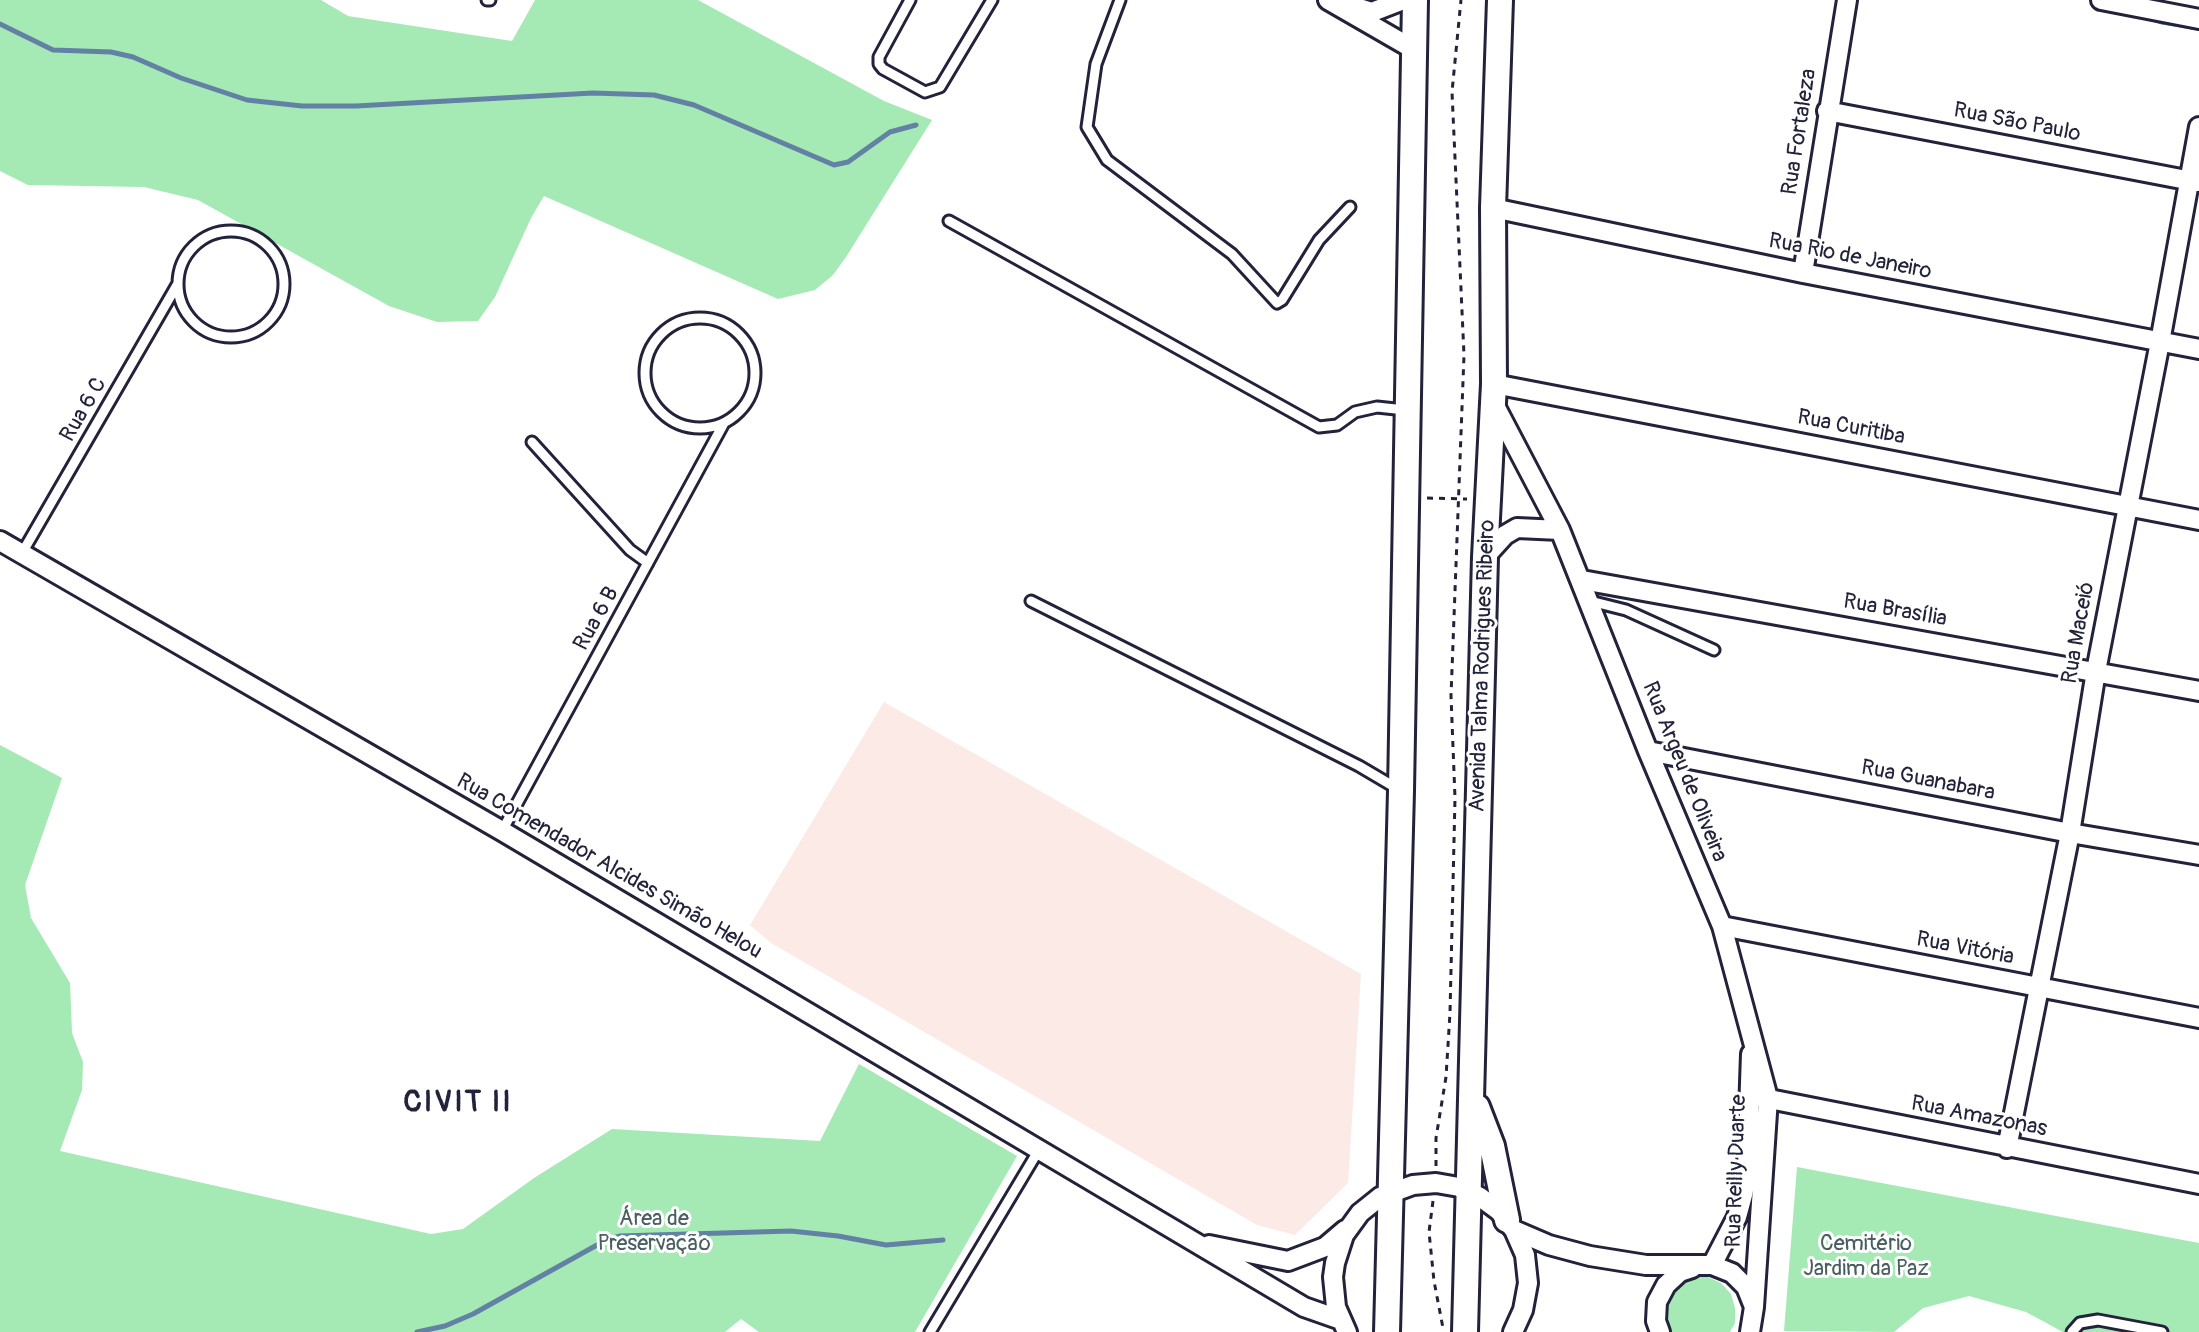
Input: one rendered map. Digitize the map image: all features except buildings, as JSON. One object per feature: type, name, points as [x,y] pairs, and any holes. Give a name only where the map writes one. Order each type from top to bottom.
[{"type":"main road","points":[[1387,1332],[1401,791],[1415,0]]},
{"type":"main road","name":"Avenida Talma Rodrigues Ribeiro","points":[[1465,1332],[1485,557],[1494,393],[1493,208],[1500,0]]},
{"type":"main road","points":[[1473,1093],[1492,1146],[1510,1225]]},
{"type":"street","points":[[1329,0],[1372,12],[1403,0]]},
{"type":"street","points":[[1329,0],[1413,49]]},
{"type":"street","name":"Rua Fortaleza","points":[[1803,273],[1847,0]]},
{"type":"street","points":[[2101,0],[2199,19]]},
{"type":"street","name":"Rua São Paulo","points":[[1827,111],[2194,181]]},
{"type":"street","name":"Rua Maceió","points":[[2007,1148],[2070,833],[2127,506],[2194,181],[2199,127]]},
{"type":"street","name":"Rua Rio de Janeiro","points":[[1493,208],[1803,273],[2199,349]]},
{"type":"street","name":"Rua Curitiba","points":[[1494,393],[2199,520]]},
{"type":"street","name":"Rua Argeu de Oliveira","points":[[1494,393],[1582,580],[1648,751],[1722,926],[1752,1036]]},
{"type":"street","points":[[1485,557],[1505,535],[1517,528],[1560,530]]},
{"type":"street","name":"Rua Comendador Alcides Simão Helou","points":[[0,541],[502,831],[1304,1307],[1344,1326]]},
{"type":"street","name":"Rua Brasília","points":[[1582,580],[2199,691]]},
{"type":"street","name":"Rua Guanabara","points":[[1648,751],[2199,855]]},
{"type":"street","name":"Rua Vitória","points":[[1722,926],[2199,1018]]},
{"type":"street","name":"Rua Reilly Duarte","points":[[1752,1036],[1758,1097],[1752,1324]]},
{"type":"street","name":"Rua Reilly Duarte","points":[[1705,1265],[1737,1217],[1758,1097]]},
{"type":"street","name":"Rua Amazonas","points":[[1758,1097],[2199,1184]]},
{"type":"street","points":[[1391,1192],[1413,1185],[1436,1183],[1470,1191],[1490,1203],[1510,1225],[1525,1255],[1528,1283],[1523,1310],[1513,1332]]},
{"type":"street","name":"Rua Comendador Alcides Simão Helou","points":[[1190,1240],[1288,1261],[1325,1247],[1370,1205],[1391,1192]]},
{"type":"street","points":[[1344,1326],[1333,1292],[1335,1263],[1344,1235],[1352,1223]]},
{"type":"street","points":[[1510,1225],[1549,1245],[1590,1256],[1646,1265],[1705,1265],[1732,1273],[1746,1287],[1752,1324]]},
{"type":"street","points":[[1660,1332],[1656,1321],[1657,1302],[1666,1285],[1680,1272],[1705,1265]]},
{"type":"lane","points":[[910,0],[879,57],[879,64],[925,92],[940,87],[992,0]]},
{"type":"lane","points":[[1120,0],[1096,64],[1087,127],[1107,160],[1232,254],[1277,303],[1282,300],[1319,240],[1350,207]]},
{"type":"lane","points":[[949,221],[1319,427],[1337,425],[1355,412],[1377,407],[1409,410]]},
{"type":"lane","name":"Rua 6 C","points":[[22,553],[177,285],[180,267],[189,251],[202,239],[219,232],[237,231],[254,236],[269,246],[279,261],[284,278],[283,296],[271,318],[250,334],[234,338],[216,336],[200,329],[188,317],[180,302],[177,285]]},
{"type":"lane","name":"Rua 6 B","points":[[502,831],[724,423],[739,413],[749,399],[755,381],[755,363],[748,346],[737,332],[721,322],[704,318],[685,320],[669,328],[652,349],[645,375],[648,393],[658,409],[671,421],[697,428],[724,423]]},
{"type":"lane","points":[[532,442],[630,550],[648,563]]},
{"type":"lane","points":[[1031,601],[1359,766],[1401,791]]},
{"type":"lane","points":[[1590,601],[1626,610],[1714,650]]},
{"type":"lane","points":[[930,1332],[1040,1148]]},
{"type":"lane","points":[[2072,1332],[2080,1323],[2098,1320],[2162,1332]]},
{"type":"path","points":[[1443,1332],[1429,1232],[1450,1013],[1455,798],[1451,696],[1464,355],[1452,92],[1461,0]]},
{"type":"path","points":[[1407,497],[1488,499]]},
{"type":"shaded area","points":[[884,702],[1361,974],[1348,1183],[1295,1235],[1257,1225],[771,943],[750,925]]},
{"type":"green space","points":[[0,0],[321,0],[348,16],[512,41],[535,0],[698,0],[884,101],[932,120],[846,257],[833,275],[815,290],[778,299],[544,196],[495,297],[478,321],[437,322],[389,306],[198,200],[144,187],[28,185],[0,171]]},
{"type":"green space","name":"Área de Preservação","points":[[0,745],[62,778],[25,885],[31,918],[70,983],[72,1033],[83,1062],[82,1090],[60,1151],[431,1234],[463,1229],[534,1178],[612,1129],[820,1141],[859,1064],[1017,1156],[915,1332],[759,1332],[741,1319],[725,1332],[0,1332]]},
{"type":"green space","name":"Cemitério Jardim da Paz","points":[[1797,1167],[2199,1243],[2199,1332],[2063,1332],[2026,1312],[1969,1296],[1923,1308],[1894,1332],[1784,1331]]},
{"type":"green space","points":[[1693,1276],[1708,1277],[1721,1283],[1731,1294],[1735,1323],[1730,1332],[1666,1332],[1662,1305],[1679,1281]]},
{"type":"waterway","points":[[2146,17],[2199,28]]},
{"type":"waterway","points":[[0,24],[53,50],[111,52],[133,57],[181,78],[247,100],[302,106],[356,106],[593,93],[654,95],[694,105],[834,165],[848,162],[890,132],[916,125]]},
{"type":"waterway","points":[[417,1332],[445,1326],[473,1314],[606,1240],[620,1236],[791,1231],[886,1245],[943,1240]]},
{"type":"district","name":"CIVIT II","points":[[458,1103]]}]
